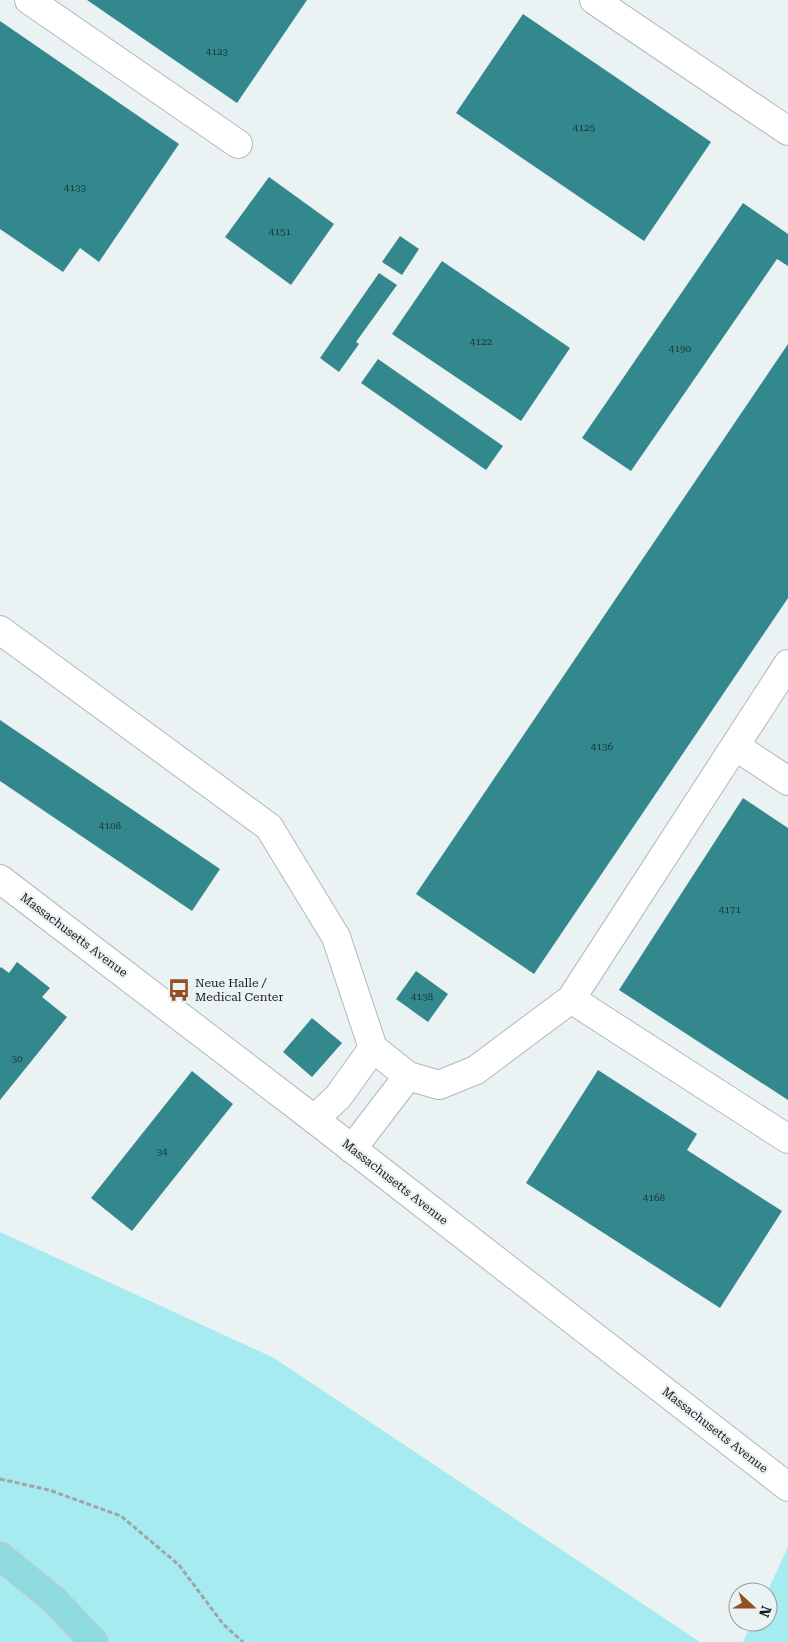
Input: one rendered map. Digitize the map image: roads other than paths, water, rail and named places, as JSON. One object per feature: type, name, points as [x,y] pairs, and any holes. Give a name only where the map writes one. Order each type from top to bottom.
[{"type":"main road","points":[[0,1556],[53,1599],[94,1642]]},
{"type":"street","points":[[29,0],[238,144]]},
{"type":"street","points":[[594,0],[788,131]]},
{"type":"street","points":[[0,630],[269,826],[336,937],[373,1048],[408,1076],[439,1085],[476,1070],[571,999],[788,664]]},
{"type":"street","points":[[735,746],[788,781]]},
{"type":"street","name":"Massachusetts Avenue","points":[[0,879],[314,1119],[788,1487]]},
{"type":"street","points":[[571,999],[788,1139]]},
{"type":"street","points":[[314,1119],[338,1097],[373,1048]]},
{"type":"street","points":[[352,1149],[408,1076]]},
{"type":"place","name":"Neue Halle / Medical Center","points":[[179,990]]}]
